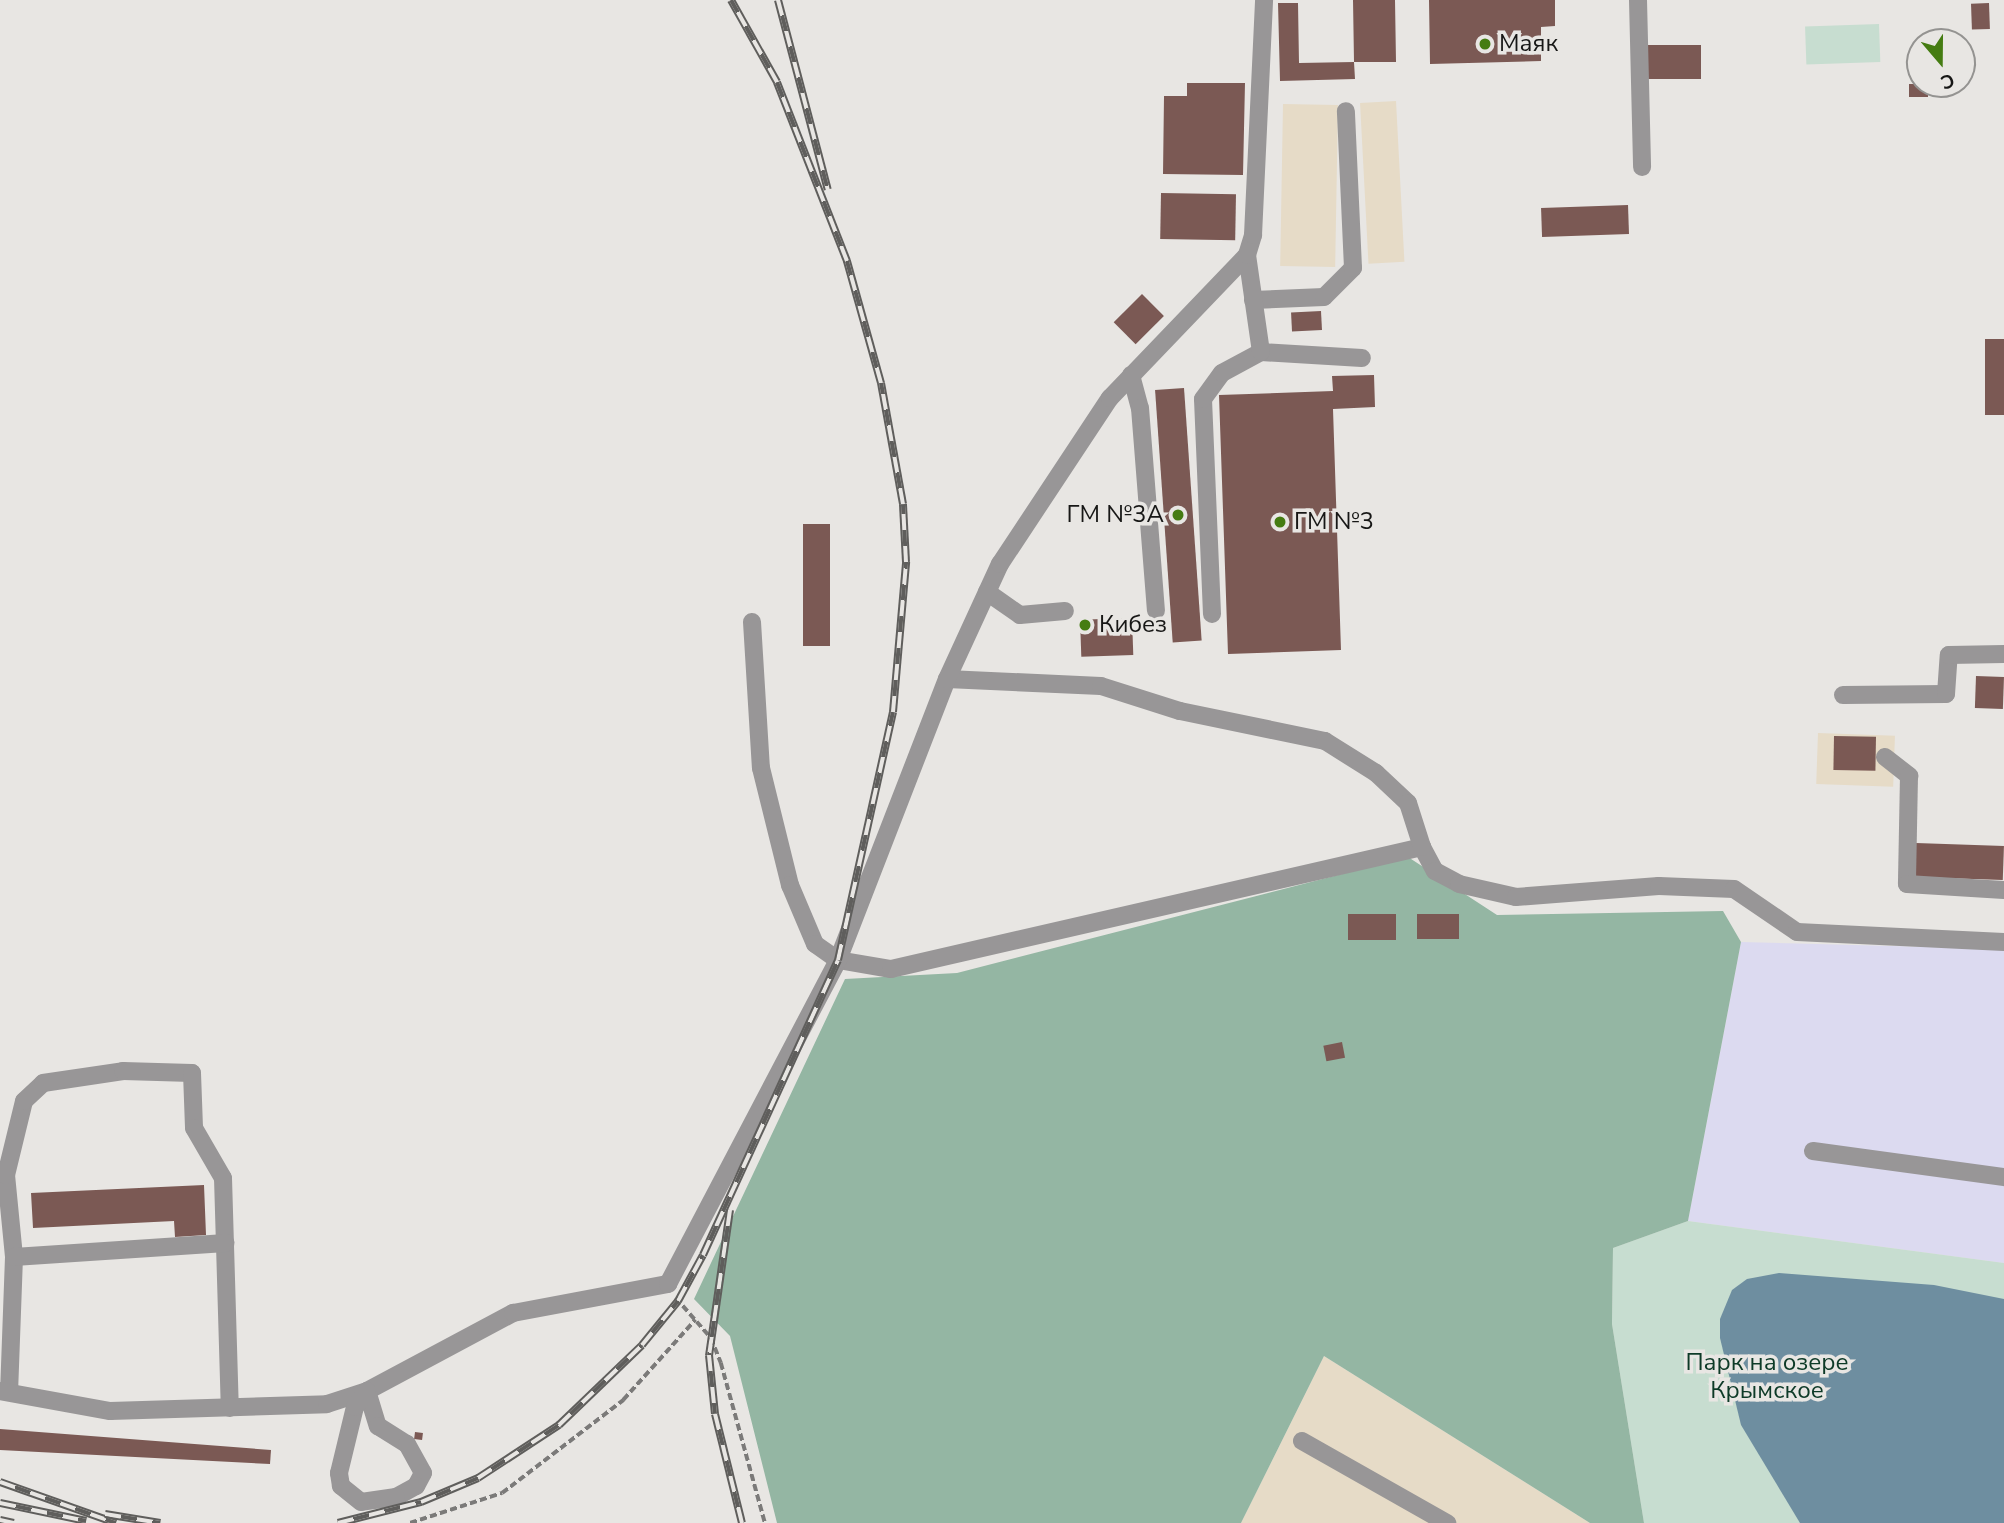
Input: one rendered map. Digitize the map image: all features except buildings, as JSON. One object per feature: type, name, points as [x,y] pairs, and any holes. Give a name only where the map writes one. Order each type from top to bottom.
[{"type":"street","points":[[1261,352],[1247,255],[1254,223],[1264,0]]},
{"type":"street","points":[[1638,0],[1642,167]]},
{"type":"street","points":[[1253,300],[1324,297],[1353,268],[1346,111]]},
{"type":"street","points":[[230,1408],[223,1178],[194,1128],[192,1073],[123,1071],[43,1083],[24,1101],[3,1175],[14,1257],[5,1392],[110,1411],[230,1408],[327,1404],[367,1391],[513,1313],[667,1284],[838,960],[947,679],[987,592],[1059,467],[1130,375],[1247,255]]},
{"type":"street","points":[[1212,614],[1203,399],[1222,373],[1261,352],[1362,358]]},
{"type":"street","points":[[1130,375],[1140,408],[1156,610]]},
{"type":"street","points":[[987,592],[1020,615],[1065,611]]},
{"type":"street","points":[[752,622],[761,768],[790,885],[815,944],[838,960],[891,969],[1422,847]]},
{"type":"street","points":[[1843,695],[1946,694],[1949,655],[2004,654]]},
{"type":"street","points":[[947,679],[1101,686],[1180,711],[1325,741],[1376,772],[1408,803],[1422,847],[1435,871],[1459,884],[1516,897],[1659,886],[1734,889],[1797,932],[2004,942]]},
{"type":"street","points":[[1885,757],[1909,776],[1907,884],[2004,890]]},
{"type":"street","points":[[1813,1151],[2004,1177]]},
{"type":"street","points":[[14,1257],[226,1243]]},
{"type":"street","points":[[367,1391],[377,1426],[407,1444],[423,1473],[416,1486],[396,1497],[361,1502],[341,1486],[339,1473],[355,1407],[367,1391]]},
{"type":"street","points":[[1301,1441],[1447,1523]]},
{"type":"path","points":[[667,1284],[711,1338],[733,1394],[765,1523]]},
{"type":"path","points":[[410,1523],[502,1493],[623,1400],[695,1320]]},
{"type":"shaded area","points":[[1396,101],[1404,262],[1368,264],[1360,103]]},
{"type":"shaded area","points":[[1283,104],[1338,105],[1335,267],[1280,266]]},
{"type":"shaded area","points":[[1818,733],[1895,736],[1893,787],[1816,784]]},
{"type":"shaded area","points":[[1741,942],[2004,949],[2004,1263],[1688,1221]]},
{"type":"shaded area","points":[[1779,1273],[1934,1285],[2004,1299],[2004,1523],[1800,1523],[1741,1425],[1720,1338],[1720,1319],[1732,1290],[1747,1279]]},
{"type":"shaded area","points":[[1324,1356],[1590,1523],[1241,1523]]},
{"type":"green space","points":[[1879,24],[1880,62],[1806,65],[1805,27]]},
{"type":"green space","points":[[1408,857],[1497,915],[1723,911],[1741,942],[1688,1221],[1613,1248],[1612,1324],[1644,1523],[1590,1523],[1324,1356],[1241,1523],[777,1523],[730,1336],[694,1299],[845,979],[957,973]]},
{"type":"green space","name":"Парк на озере Крымское","points":[[1688,1221],[2004,1263],[2004,1523],[1644,1523],[1612,1324],[1613,1248]]},
{"type":"railway","points":[[338,1523],[421,1502],[478,1478],[559,1425],[642,1345],[678,1301],[703,1255],[838,960],[893,712],[906,562],[903,504],[881,383],[847,261],[777,82],[731,0]]},
{"type":"railway","points":[[778,0],[828,190]]},
{"type":"railway","points":[[730,1210],[709,1355],[715,1414],[742,1523]]},
{"type":"railway","points":[[0,1482],[116,1523]]},
{"type":"railway","points":[[0,1503],[86,1521]]},
{"type":"railway","points":[[105,1514],[160,1523]]},
{"type":"railway","points":[[0,1520],[14,1523]]},
{"type":"place","name":"Маяк","points":[[1485,44]]},
{"type":"place","name":"ГМ №3А","points":[[1178,515]]},
{"type":"place","name":"ГМ №3","points":[[1280,522]]},
{"type":"place","name":"Кибез","points":[[1085,625]]}]
